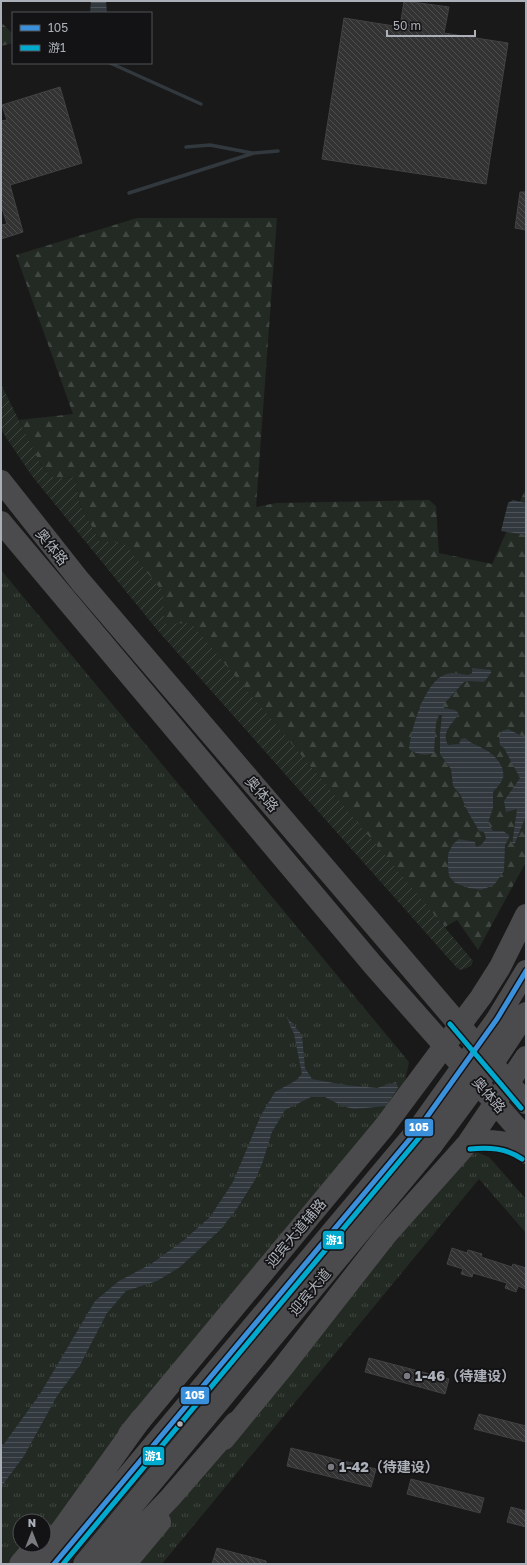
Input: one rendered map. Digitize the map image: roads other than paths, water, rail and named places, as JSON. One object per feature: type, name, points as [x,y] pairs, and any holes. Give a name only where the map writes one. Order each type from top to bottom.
[{"type":"highway","name":"迎宾大道","points":[[54,1564],[418,1128],[497,1019],[526,971]]},
{"type":"highway","name":"迎宾大道","points":[[84,1564],[432,1145],[495,1060],[526,1013]]},
{"type":"highway","points":[[37,1564],[141,1419]]},
{"type":"highway","points":[[107,1564],[170,1498],[236,1423]]},
{"type":"main road","name":"奥体路","points":[[1,481],[80,581],[526,1103]]},
{"type":"main road","name":"奥体路","points":[[1,522],[369,960],[445,1044],[526,1138]]},
{"type":"main road","name":"迎宾大道辅路","points":[[52,1526],[384,1127],[460,1026],[500,967],[526,915]]},
{"type":"main road","points":[[125,1564],[188,1487],[236,1423],[283,1367],[386,1235],[469,1142],[526,1057]]},
{"type":"main road","points":[[469,1142],[498,1141],[518,1147],[526,1153]]},
{"type":"main road","points":[[20,1564],[29,1553]]},
{"type":"waterway","points":[[112,64],[201,104]]},
{"type":"waterway","points":[[186,147],[210,145],[252,153]]},
{"type":"waterway","points":[[129,193],[254,153],[278,151]]},
{"type":"place","name":"1-46（待建设）","points":[[407,1376]]},
{"type":"place","name":"1-42（待建设）","points":[[331,1467]]}]
